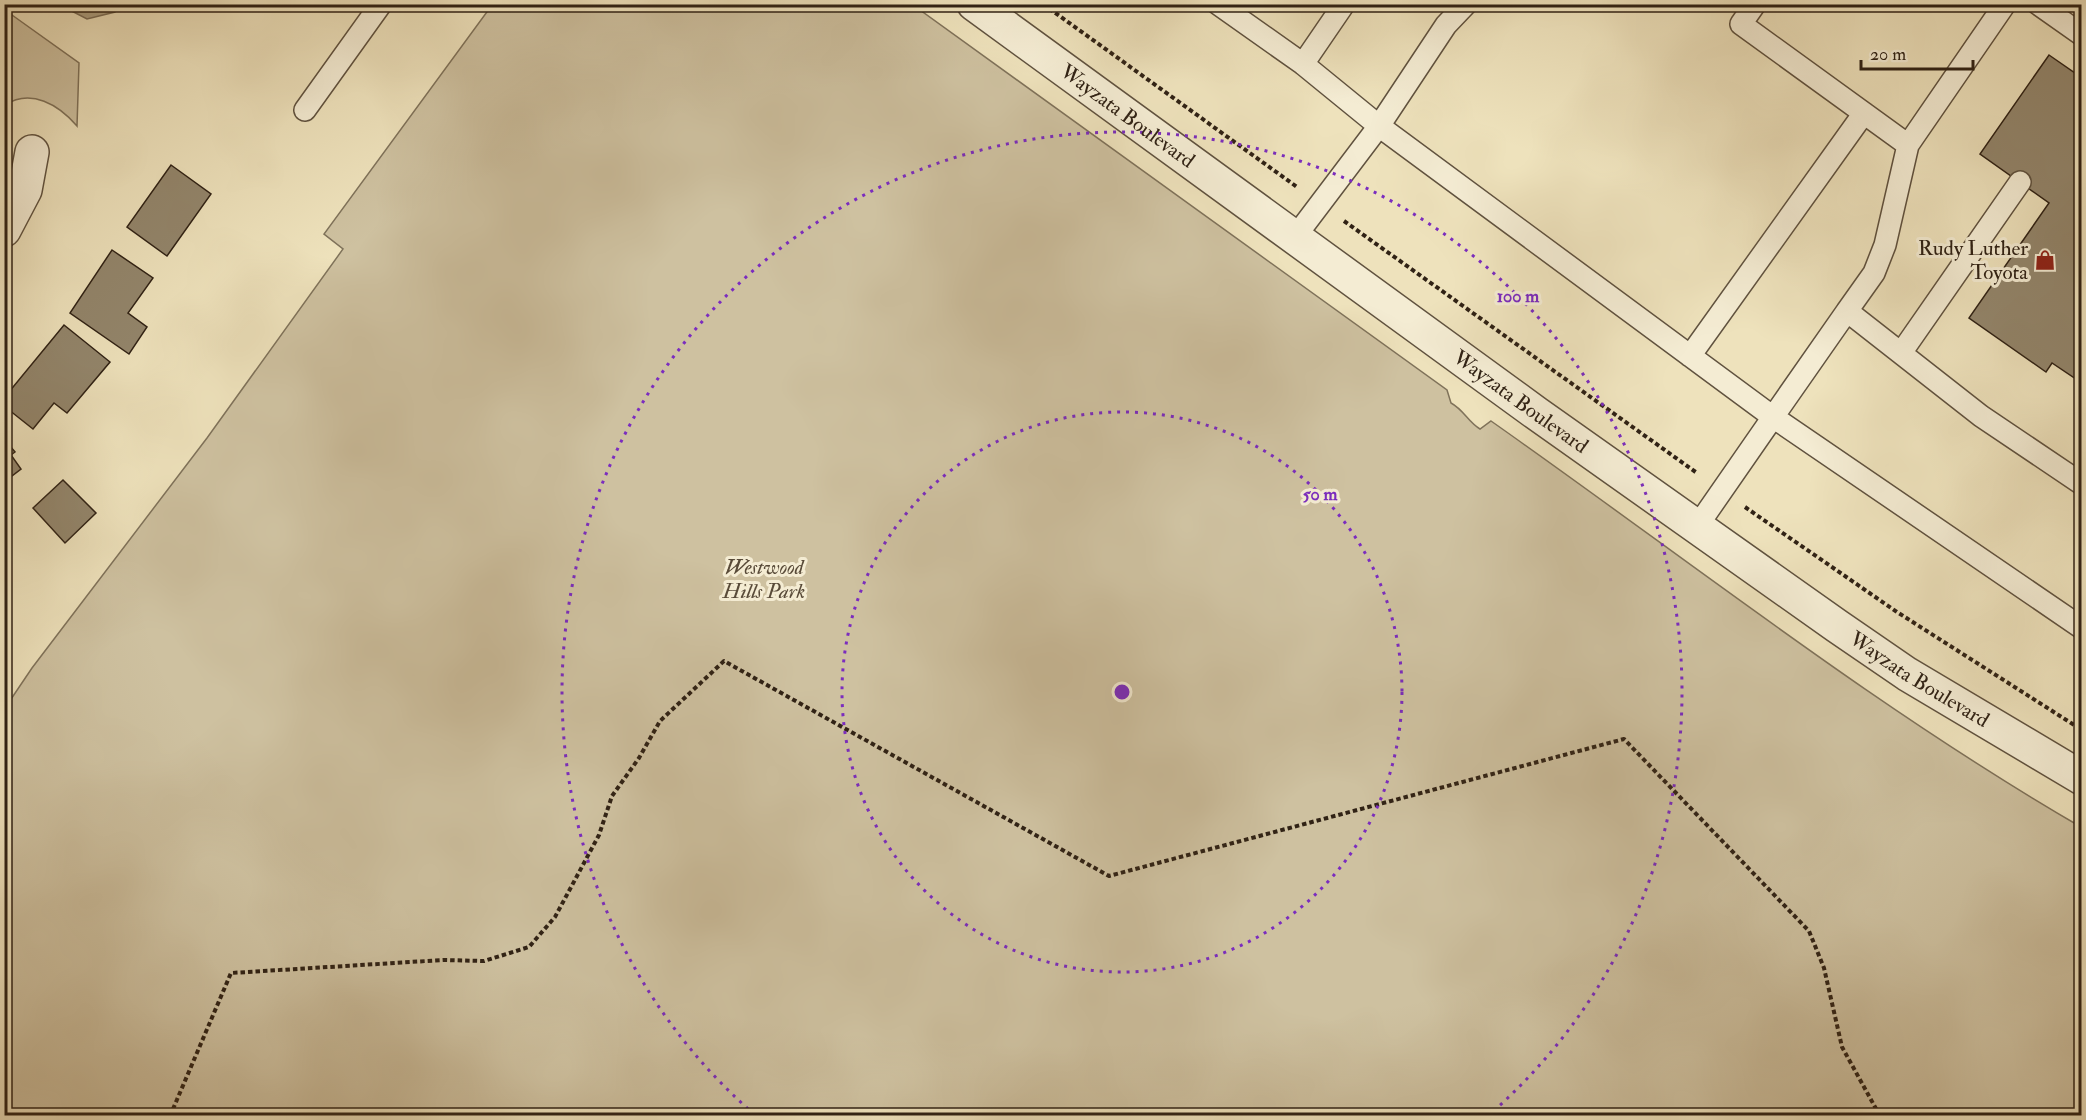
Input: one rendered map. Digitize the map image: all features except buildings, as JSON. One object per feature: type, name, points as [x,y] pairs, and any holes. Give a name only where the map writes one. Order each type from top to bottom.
[{"type":"street","name":"Wayzata Boulevard","points":[[974,4],[1696,528],[1906,674],[2082,778]]},
{"type":"street","points":[[4,230],[25,190],[32,152]]},
{"type":"lane","points":[[305,110],[381,4]]},
{"type":"lane","points":[[1218,4],[1303,64],[1379,126],[1773,417],[2082,628]]},
{"type":"lane","points":[[1303,64],[1344,4]]},
{"type":"lane","points":[[1295,237],[1379,126],[1446,25],[1466,4]]},
{"type":"lane","points":[[1755,4],[1741,24],[1908,145]]},
{"type":"lane","points":[[1696,528],[1874,273],[1885,245],[1908,145],[2005,4]]},
{"type":"lane","points":[[2038,4],[2082,35]]},
{"type":"lane","points":[[1690,356],[1864,112]]},
{"type":"lane","points":[[1901,353],[2020,182]]},
{"type":"lane","points":[[1847,311],[1981,416],[2082,484]]},
{"type":"path","points":[[1042,4],[1692,470]]},
{"type":"path","points":[[1747,509],[1897,612],[2082,730]]},
{"type":"path","points":[[170,1116],[231,973],[443,960],[484,960],[529,947],[560,907],[598,835],[612,796],[639,758],[660,721],[724,661],[1109,876],[1624,739],[1809,931],[1824,969],[1842,1047],[1880,1116]]},
{"type":"green space","name":"Westwood Hills Park","points":[[492,5],[913,5],[1447,390],[1451,403],[1480,429],[1491,421],[1855,682],[2004,781],[2081,827],[2081,1115],[5,1115],[5,708],[32,668],[207,438],[343,249],[324,234]]},
{"type":"green space","points":[[5,10],[79,63],[77,126],[62,111],[44,101],[25,98],[5,105]]},
{"type":"shaded area","points":[[60,5],[118,5],[115,12],[87,19]]},
{"type":"place","name":"Rudy Luther Toyota","points":[[2045,260]]}]
